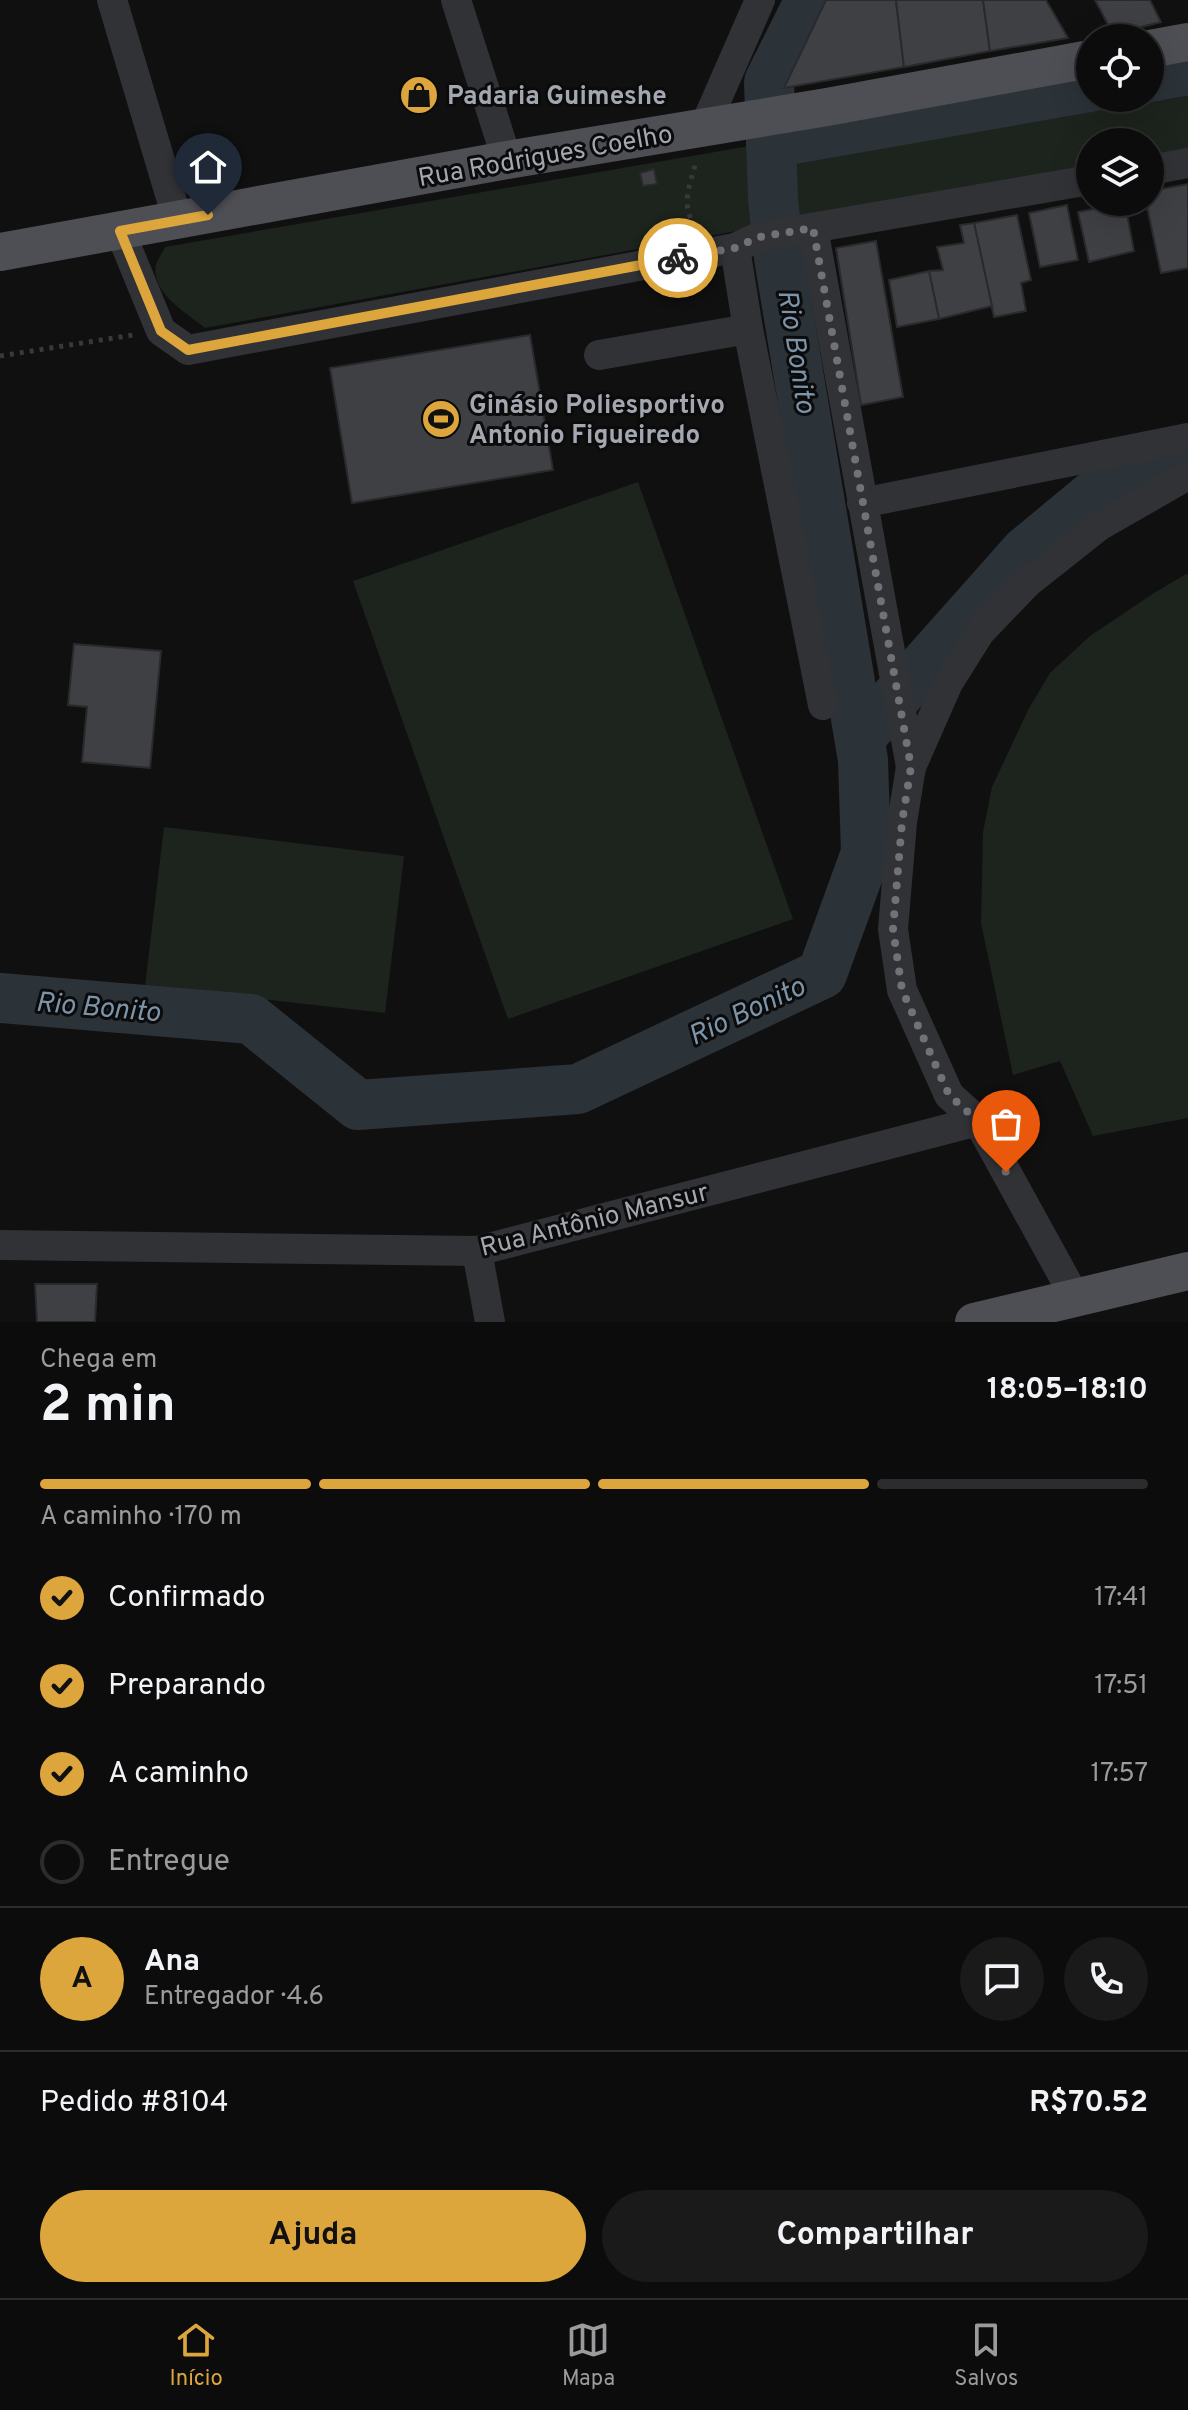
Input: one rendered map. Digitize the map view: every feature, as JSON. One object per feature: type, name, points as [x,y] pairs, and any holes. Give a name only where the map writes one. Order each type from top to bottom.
[{"type":"main road","points":[[1164,46],[1188,42]]},
{"type":"main road","name":"Rua Rodrigues Coelho","points":[[0,252],[1076,62]]},
{"type":"main road","points":[[974,1322],[1188,1271]]},
{"type":"street","points":[[112,0],[178,221]]},
{"type":"street","points":[[456,0],[507,160]]},
{"type":"street","points":[[704,128],[760,0]]},
{"type":"street","points":[[1164,167],[1188,163]]},
{"type":"street","points":[[120,231],[161,331],[188,350],[804,229],[1076,182]]},
{"type":"street","points":[[804,229],[862,503],[911,767]]},
{"type":"street","points":[[747,242],[748,329],[823,705]]},
{"type":"street","points":[[599,355],[748,329]]},
{"type":"street","points":[[862,503],[1188,438]]},
{"type":"street","points":[[1075,1297],[978,1121],[949,1095],[902,990],[893,929],[902,822],[911,767],[948,683],[980,632],[1027,583],[1099,526],[1188,475]]},
{"type":"street","name":"Rua Antônio Mansur","points":[[0,1245],[477,1251],[978,1121]]},
{"type":"street","points":[[477,1251],[490,1322]]},
{"type":"path","points":[[697,231],[688,215],[686,199],[704,128]]},
{"type":"path","points":[[0,356],[161,331]]},
{"type":"shaded area","points":[[787,0],[826,0],[784,88],[747,92]]},
{"type":"shaded area","points":[[1188,70],[1188,152],[1164,156],[1164,128],[1076,128],[1076,171],[205,328],[164,293],[156,274],[156,264],[165,247],[1076,89],[1076,112],[1164,112],[1164,74]]},
{"type":"shaded area","points":[[638,482],[793,919],[508,1019],[353,581]]},
{"type":"shaded area","points":[[1186,574],[1188,1118],[1093,1136],[1060,1061],[1013,1075],[981,923],[983,832],[992,787],[1028,710],[1050,673],[1090,636]]},
{"type":"shaded area","points":[[164,827],[404,856],[385,1013],[145,986]]},
{"type":"building","points":[[826,0],[896,0],[904,67],[784,88]]},
{"type":"building","points":[[896,0],[983,0],[990,51],[904,67]]},
{"type":"building","points":[[983,0],[1046,0],[1068,38],[990,51]]},
{"type":"building","points":[[1095,0],[1150,0],[1161,22],[1153,24],[1108,24]]},
{"type":"building","points":[[654,169],[657,184],[643,186],[640,173]]},
{"type":"building","points":[[1188,184],[1188,268],[1161,273],[1149,216],[1164,216],[1164,188]]},
{"type":"building","points":[[1067,205],[1078,260],[1040,267],[1029,213]]},
{"type":"building","points":[[1017,215],[1031,280],[1021,283],[1026,311],[994,317],[974,223]]},
{"type":"building","points":[[1079,216],[1127,216],[1134,251],[1089,262]]},
{"type":"building","points":[[974,223],[992,306],[939,319],[929,271],[943,270],[937,247],[964,243],[960,225]]},
{"type":"building","points":[[876,241],[903,397],[861,405],[836,248]]},
{"type":"building","points":[[929,271],[939,319],[897,327],[889,280]]},
{"type":"building","name":"Ginásio Poliesportivo Antonio Figueiredo","points":[[530,335],[553,470],[352,503],[330,368]]},
{"type":"building","points":[[74,644],[161,651],[150,768],[82,762],[87,707],[68,705]]},
{"type":"building","points":[[35,1284],[97,1284],[95,1322],[37,1322]]},
{"type":"waterway","name":"Rio Bonito","points":[[0,998],[251,1019],[358,1105],[578,1089],[822,974],[866,853],[863,760],[779,258],[773,199],[769,82],[810,0]]},
{"type":"waterway","points":[[1164,74],[1188,70]]},
{"type":"waterway","points":[[771,143],[1076,89]]},
{"type":"waterway","points":[[866,731],[1025,552],[1101,489],[1124,477],[1166,464],[1188,466]]},
{"type":"way so far","points":[[678,258],[735,248],[759,237],[813,228],[911,767],[896,875],[893,929],[902,990],[949,1095],[978,1121],[1006,1172]]},
{"type":"place","name":"Padaria Guimeshe","points":[[419,95]]},
{"type":"place","name":"Ginásio Poliesportivo Antonio Figueiredo","points":[[441,419]]},
{"type":"route","points":[[208,215],[120,231],[161,331],[188,350],[678,258]]}]
